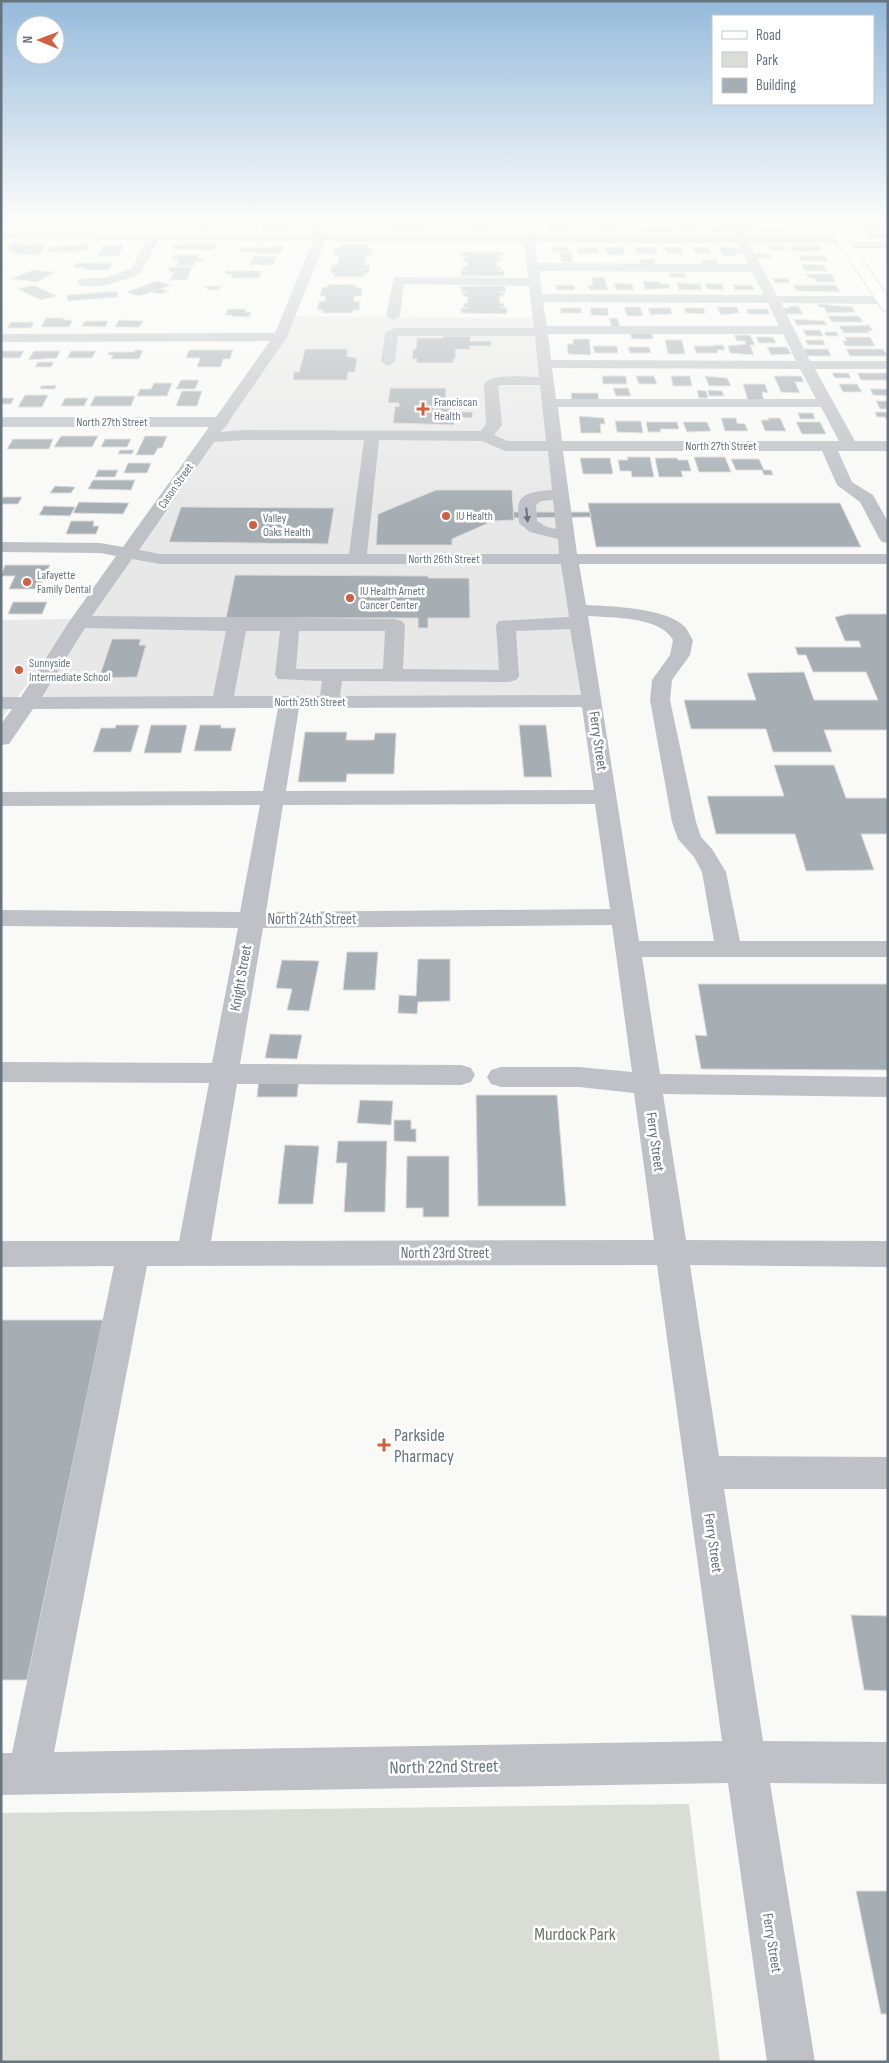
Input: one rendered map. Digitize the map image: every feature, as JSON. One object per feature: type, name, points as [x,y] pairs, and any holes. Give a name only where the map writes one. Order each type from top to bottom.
[{"type":"street","name":"Cason Street","points":[[1,739],[28,702],[80,622],[280,337],[288,317]]},
{"type":"street","points":[[388,362],[392,334],[441,317]]},
{"type":"street","points":[[458,320],[464,317]]},
{"type":"street","name":"Ferry Street","points":[[539,317],[567,547],[592,701],[790,2062]]},
{"type":"street","points":[[716,317],[789,330]]},
{"type":"street","points":[[782,317],[805,365],[850,447]]},
{"type":"street","points":[[1,338],[280,337]]},
{"type":"street","points":[[547,382],[805,365],[888,365]]},
{"type":"street","points":[[210,438],[245,435],[485,436],[494,425],[491,384],[500,381],[547,382],[826,403]]},
{"type":"street","name":"North 27th Street","points":[[1,422],[222,422]]},
{"type":"street","points":[[357,559],[372,436]]},
{"type":"street","name":"North 27th Street","points":[[485,436],[506,446],[888,446]]},
{"type":"street","points":[[828,446],[845,485],[867,498],[888,538]]},
{"type":"street","points":[[869,502],[888,502]]},
{"type":"street","name":"North 26th Street","points":[[1,547],[100,548],[128,555],[160,559],[357,559],[567,547],[888,559]]},
{"type":"street","points":[[290,625],[285,675],[509,676],[506,625],[577,616],[646,616],[671,624],[680,631],[683,641],[681,655],[662,679],[660,700],[684,822],[690,839],[704,854],[714,872],[729,950]]},
{"type":"street","points":[[80,622],[395,625],[393,675]]},
{"type":"street","points":[[222,702],[238,624]]},
{"type":"street","points":[[329,702],[333,675]]},
{"type":"street","name":"Knight Street","points":[[193,1254],[290,701]]},
{"type":"street","name":"North 25th Street","points":[[1,703],[592,701]]},
{"type":"street","points":[[1,799],[606,798]]},
{"type":"street","name":"North 24th Street","points":[[1,918],[251,920],[623,917]]},
{"type":"street","points":[[628,949],[888,949]]},
{"type":"street","points":[[1,1072],[461,1075]]},
{"type":"street","points":[[501,1077],[579,1077],[647,1084],[888,1086]]},
{"type":"street","name":"North 23rd Street","points":[[1,1254],[671,1252],[888,1254]]},
{"type":"street","points":[[15,1774],[133,1254]]},
{"type":"street","points":[[703,1472],[888,1473]]},
{"type":"street","name":"North 22nd Street","points":[[15,1774],[745,1762],[888,1763]]},
{"type":"shaded area","points":[[288,317],[539,318],[592,701],[28,702]]},
{"type":"shaded area","name":"Sunnyside Intermediate School","points":[[74,619],[1,720],[1,620]]},
{"type":"green space","name":"Murdock Park","points":[[689,1804],[720,2062],[1,2062],[1,1813]]},
{"type":"building","points":[[829,317],[860,317],[863,322],[832,322]]},
{"type":"building","points":[[46,318],[73,320],[69,327],[41,327]]},
{"type":"building","points":[[609,318],[617,318],[620,327],[612,327]]},
{"type":"building","points":[[794,319],[824,321],[827,325],[797,325]]},
{"type":"building","points":[[119,320],[143,321],[139,327],[115,327]]},
{"type":"building","points":[[85,321],[108,321],[105,327],[81,326]]},
{"type":"building","points":[[11,322],[34,322],[31,328],[7,328]]},
{"type":"building","points":[[869,325],[873,331],[867,331],[869,333],[844,333],[839,326]]},
{"type":"building","points":[[803,330],[820,330],[823,336],[806,336]]},
{"type":"building","points":[[824,332],[836,332],[839,336],[826,336]]},
{"type":"building","points":[[630,333],[652,333],[653,339],[632,339]]},
{"type":"building","points":[[734,335],[750,335],[755,345],[750,345],[754,355],[730,353],[728,346],[746,344],[745,341],[737,341]]},
{"type":"building","points":[[443,336],[471,336],[470,341],[491,341],[491,346],[470,346],[470,350],[456,349],[453,363],[416,363],[417,359],[412,359],[413,349],[416,349],[417,338],[443,338]]},
{"type":"building","points":[[756,337],[773,337],[776,343],[759,343]]},
{"type":"building","points":[[844,337],[870,337],[875,346],[845,346],[843,341],[847,341]]},
{"type":"building","points":[[573,339],[589,339],[591,355],[568,354],[567,344],[573,344]]},
{"type":"building","points":[[665,340],[682,340],[685,354],[668,354]]},
{"type":"building","points":[[805,340],[823,340],[825,345],[808,345]]},
{"type":"building","points":[[723,345],[725,350],[717,350],[718,353],[696,353],[694,346],[715,346]]},
{"type":"building","points":[[593,346],[617,346],[618,353],[595,353]]},
{"type":"building","points":[[628,347],[649,347],[651,353],[630,353]]},
{"type":"building","points":[[767,347],[787,347],[791,354],[771,355]]},
{"type":"building","points":[[305,349],[348,349],[347,356],[357,358],[355,372],[348,372],[347,380],[293,380],[294,372],[299,372]]},
{"type":"building","points":[[804,349],[828,349],[831,356],[807,356]]},
{"type":"building","points":[[846,349],[883,349],[888,356],[850,356]]},
{"type":"building","points":[[135,350],[143,350],[139,359],[111,359],[113,355],[108,355],[109,352],[134,352]]},
{"type":"building","points":[[189,350],[233,350],[230,359],[223,359],[221,367],[197,367],[200,358],[186,358]]},
{"type":"building","points":[[1,351],[24,351],[20,358],[1,358]]},
{"type":"building","points":[[34,351],[60,351],[57,358],[28,360]]},
{"type":"building","points":[[71,351],[96,351],[92,358],[67,358]]},
{"type":"building","points":[[38,362],[54,362],[51,367],[35,367]]},
{"type":"building","points":[[832,373],[848,373],[851,378],[835,378]]},
{"type":"building","points":[[857,373],[888,373],[888,382],[885,380],[861,380]]},
{"type":"building","points":[[602,376],[626,376],[627,384],[603,384]]},
{"type":"building","points":[[636,376],[654,376],[657,384],[639,384]]},
{"type":"building","points":[[671,376],[690,376],[692,386],[673,386]]},
{"type":"building","points":[[705,376],[727,378],[731,386],[709,386]]},
{"type":"building","points":[[774,376],[801,376],[804,382],[795,382],[800,393],[781,392]]},
{"type":"building","points":[[181,380],[199,380],[195,389],[176,389]]},
{"type":"building","points":[[154,383],[172,383],[167,396],[137,396],[140,389],[151,389]]},
{"type":"building","points":[[743,384],[765,384],[768,393],[762,392],[764,401],[748,401]]},
{"type":"building","points":[[839,384],[857,384],[862,392],[843,392]]},
{"type":"building","points":[[56,385],[55,389],[40,389],[41,386]]},
{"type":"building","name":"Franciscan Health","points":[[390,388],[446,388],[445,406],[451,406],[451,412],[473,412],[472,418],[455,417],[454,425],[393,423],[395,406],[399,407],[399,403],[388,403]]},
{"type":"building","points":[[613,388],[628,388],[631,396],[616,396]]},
{"type":"building","points":[[870,389],[888,389],[888,396],[873,395]]},
{"type":"building","points":[[697,390],[706,391],[708,398],[699,398]]},
{"type":"building","points":[[708,390],[722,391],[724,396],[709,396]]},
{"type":"building","points":[[182,391],[202,391],[197,406],[176,406]]},
{"type":"building","points":[[571,393],[598,393],[599,401],[572,401]]},
{"type":"building","points":[[25,395],[48,395],[42,407],[18,407]]},
{"type":"building","points":[[95,396],[135,396],[131,406],[90,406]]},
{"type":"building","points":[[1,398],[14,398],[11,404],[1,404]]},
{"type":"building","points":[[65,398],[88,398],[84,406],[61,406]]},
{"type":"building","points":[[876,401],[888,401],[888,409],[880,409]]},
{"type":"building","points":[[875,412],[888,412],[888,421],[885,417],[877,417]]},
{"type":"building","points":[[798,413],[813,413],[815,419],[800,419]]},
{"type":"building","points":[[579,416],[604,418],[605,424],[600,424],[601,433],[581,433]]},
{"type":"building","points":[[721,418],[736,418],[737,423],[745,424],[748,431],[725,431]]},
{"type":"building","points":[[768,418],[780,418],[786,431],[765,431],[761,420],[769,420]]},
{"type":"building","points":[[615,421],[641,421],[643,433],[617,432]]},
{"type":"building","points":[[646,422],[677,422],[679,429],[660,429],[661,432],[648,432]]},
{"type":"building","points":[[683,422],[707,422],[711,431],[687,432]]},
{"type":"building","points":[[796,422],[820,422],[826,434],[802,434]]},
{"type":"building","points":[[61,436],[98,436],[92,447],[54,447]]},
{"type":"building","points":[[145,436],[167,436],[162,448],[158,448],[154,455],[136,455]]},
{"type":"building","points":[[13,439],[53,439],[49,449],[7,449]]},
{"type":"building","points":[[105,439],[131,439],[127,447],[101,447]]},
{"type":"building","points":[[120,450],[134,450],[132,454],[118,454]]},
{"type":"building","points":[[627,457],[650,457],[654,477],[632,477],[631,471],[620,471],[618,460],[628,460]]},
{"type":"building","points":[[694,457],[725,457],[731,472],[699,472]]},
{"type":"building","points":[[580,458],[610,458],[613,474],[583,474]]},
{"type":"building","points":[[655,458],[688,460],[691,471],[681,471],[683,477],[659,477]]},
{"type":"building","points":[[731,459],[759,459],[764,470],[771,470],[773,475],[764,475],[762,470],[736,470]]},
{"type":"building","points":[[128,463],[151,463],[147,473],[124,473]]},
{"type":"building","points":[[98,470],[118,470],[115,477],[95,477]]},
{"type":"building","points":[[93,480],[135,480],[131,490],[88,489]]},
{"type":"building","points":[[55,486],[75,487],[71,493],[50,493]]},
{"type":"building","name":"IU Health","points":[[436,490],[512,490],[514,520],[493,521],[452,539],[452,545],[376,545],[378,514]]},
{"type":"building","points":[[3,497],[22,497],[18,504],[1,504]]},
{"type":"building","points":[[79,502],[129,503],[123,514],[73,513]]},
{"type":"building","points":[[588,503],[840,503],[861,547],[596,547]]},
{"type":"building","points":[[44,506],[75,507],[70,516],[39,515]]},
{"type":"building","name":"Valley Oaks Health","points":[[181,507],[334,508],[328,544],[169,542]]},
{"type":"building","points":[[513,512],[590,512],[591,517],[514,518]]},
{"type":"building","points":[[71,521],[94,521],[93,526],[99,526],[96,534],[66,534]]},
{"type":"building","name":"Lafayette Family Dental","points":[[5,565],[50,565],[39,589],[9,589],[15,576],[1,576]]},
{"type":"building","name":"IU Health Arnett Cancer Center","points":[[235,575],[469,578],[470,618],[428,618],[428,628],[418,628],[418,618],[226,618]]},
{"type":"building","points":[[13,602],[47,602],[42,614],[8,614]]},
{"type":"building","points":[[848,614],[888,614],[888,730],[824,730],[832,752],[773,752],[766,729],[691,729],[684,700],[756,700],[747,673],[804,672],[814,700],[878,700],[866,672],[813,672],[806,655],[798,655],[795,647],[861,647],[859,641],[845,641],[835,617]]},
{"type":"building","points":[[112,639],[141,639],[139,645],[146,645],[137,677],[99,678]]},
{"type":"building","points":[[116,725],[139,725],[131,752],[93,752],[101,728],[115,728]]},
{"type":"building","points":[[151,725],[187,725],[181,753],[144,753]]},
{"type":"building","points":[[200,725],[221,725],[221,728],[236,728],[231,751],[194,751]]},
{"type":"building","points":[[519,725],[546,725],[552,777],[524,777]]},
{"type":"building","points":[[305,732],[347,732],[346,740],[374,740],[375,733],[396,733],[394,774],[347,774],[346,782],[298,782]]},
{"type":"building","points":[[774,765],[834,765],[846,798],[888,798],[888,834],[861,834],[874,870],[806,871],[795,834],[716,834],[707,796],[784,796]]},
{"type":"building","points":[[347,952],[378,952],[375,990],[343,990]]},
{"type":"building","points":[[418,959],[450,959],[450,1001],[418,1002],[417,1014],[398,1013],[399,995],[416,996]]},
{"type":"building","points":[[282,960],[319,961],[309,1011],[287,1010],[292,989],[276,988]]},
{"type":"building","points":[[698,984],[888,984],[888,1070],[701,1069],[695,1035],[707,1036]]},
{"type":"building","points":[[270,1034],[302,1035],[297,1059],[265,1058]]},
{"type":"building","points":[[259,1079],[299,1079],[297,1097],[257,1097]]},
{"type":"building","points":[[476,1095],[557,1095],[566,1206],[478,1206]]},
{"type":"building","points":[[360,1100],[393,1101],[391,1125],[357,1123]]},
{"type":"building","points":[[394,1120],[411,1120],[411,1129],[416,1129],[416,1142],[394,1141]]},
{"type":"building","points":[[338,1141],[387,1141],[385,1212],[344,1212],[347,1163],[336,1163]]},
{"type":"building","points":[[285,1145],[319,1146],[313,1204],[278,1204]]},
{"type":"building","points":[[407,1156],[449,1156],[449,1217],[423,1217],[423,1208],[406,1208]]},
{"type":"building","points":[[1,1320],[103,1320],[27,1680],[1,1680]]},
{"type":"building","points":[[851,1615],[888,1616],[888,1691],[864,1690]]},
{"type":"building","points":[[856,1891],[888,1891],[888,2014],[881,2014]]},
{"type":"place","name":"Franciscan Health","points":[[423,409]]},
{"type":"place","name":"IU Health","points":[[446,516]]},
{"type":"place","name":"Valley Oaks Health","points":[[253,525]]},
{"type":"place","name":"Lafayette Family Dental","points":[[27,582]]},
{"type":"place","name":"IU Health Arnett Cancer Center","points":[[350,598]]},
{"type":"place","name":"Sunnyside Intermediate School","points":[[19,670]]},
{"type":"place","name":"Parkside Pharmacy","points":[[384,1445]]}]
